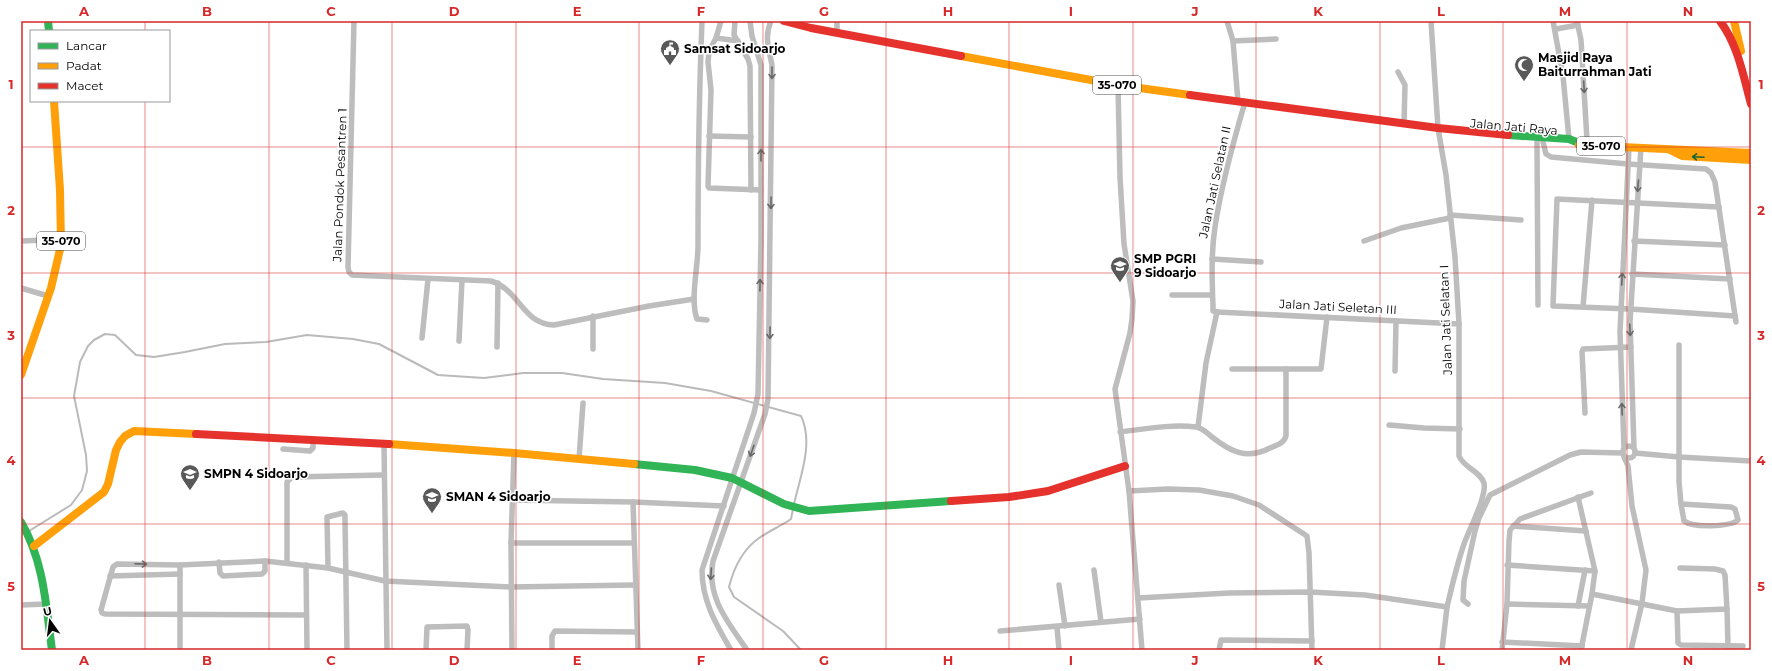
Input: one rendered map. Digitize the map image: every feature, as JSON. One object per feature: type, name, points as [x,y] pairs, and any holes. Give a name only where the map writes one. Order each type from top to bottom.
[{"type":"main road","name":"35-070","points":[[784,21],[812,25],[837,33],[1118,86],[1453,130]]},
{"type":"main road","points":[[1720,21],[1733,44],[1751,104]]},
{"type":"main road","points":[[1734,21],[1751,97]]},
{"type":"main road","name":"35-070","points":[[21,375],[48,296],[61,245],[60,190],[54,102]]},
{"type":"main road","name":"Jalan Jati Raya","points":[[1453,130],[1458,134],[1540,142],[1751,147]]},
{"type":"main road","name":"Jalan Jati Raya","points":[[1453,130],[1537,138],[1569,139]]},
{"type":"main road","points":[[1569,139],[1586,143]]},
{"type":"main road","name":"Jalan Jati Raya","points":[[1586,143],[1629,147],[1751,153]]},
{"type":"main road","name":"Jalan Jati Raya","points":[[1666,148],[1682,156],[1751,160]]},
{"type":"main road","points":[[33,543],[104,492],[109,484],[118,446],[125,434],[134,431],[384,444],[514,453],[700,470],[732,478],[784,504],[803,511],[1009,497],[1048,491],[1125,466]]},
{"type":"main road","points":[[22,524],[33,543],[52,650]]},
{"type":"street","name":"Jalan Pondok Pesantren 1","points":[[354,21],[349,272],[352,275],[491,281],[509,290],[530,316],[540,323],[554,325],[593,316],[694,299]]},
{"type":"street","points":[[702,21],[698,248],[694,299],[697,319],[707,320]]},
{"type":"street","points":[[721,21],[716,38],[709,51],[708,62],[711,90],[708,183],[710,188],[751,190],[771,184]]},
{"type":"street","points":[[735,21],[733,32],[748,59],[750,66],[751,190]]},
{"type":"street","points":[[730,650],[706,602],[703,589],[702,570],[754,413],[758,394],[761,240],[761,64],[752,36],[750,21]]},
{"type":"street","points":[[746,650],[720,610],[710,575],[713,561],[765,414],[768,399],[772,65],[767,45],[767,35],[771,21]]},
{"type":"street","points":[[837,21],[837,33]]},
{"type":"street","points":[[1227,21],[1233,41],[1241,102]]},
{"type":"street","name":"Jalan Jati Selatan I","points":[[1431,21],[1438,128],[1455,257],[1458,324],[1460,429],[1459,456],[1464,465],[1481,478],[1483,481],[1484,490],[1482,500],[1464,545],[1447,607]]},
{"type":"street","points":[[1553,21],[1556,29],[1564,76],[1569,139]]},
{"type":"street","points":[[1556,29],[1577,23],[1582,40],[1586,143]]},
{"type":"street","points":[[716,38],[738,42]]},
{"type":"street","points":[[1233,41],[1276,39]]},
{"type":"street","points":[[1398,72],[1405,85],[1404,124]]},
{"type":"street","points":[[1118,86],[1120,177],[1124,244],[1133,301],[1130,333],[1114,389],[1129,491],[1142,650]]},
{"type":"street","name":"Jalan Jati Selatan II","points":[[1216,312],[1213,311],[1212,295],[1212,260],[1215,226],[1241,102]]},
{"type":"street","points":[[709,136],[751,137]]},
{"type":"street","points":[[1540,142],[1546,154],[1551,157],[1706,169],[1711,173],[1715,182],[1719,207],[1725,245],[1736,319],[1620,308],[1554,306],[1557,199],[1626,201],[1719,207]]},
{"type":"street","points":[[1538,306],[1540,142]]},
{"type":"street","points":[[1629,147],[1620,308],[1623,453],[1628,466],[1632,506],[1646,570],[1642,603],[1631,650]]},
{"type":"street","points":[[1628,466],[1634,453],[1630,309],[1640,147]]},
{"type":"street","points":[[1583,307],[1592,200]]},
{"type":"street","points":[[1364,241],[1401,228],[1450,217],[1521,220]]},
{"type":"street","points":[[21,241],[46,240],[61,245]]},
{"type":"street","points":[[761,240],[771,240]]},
{"type":"street","points":[[1634,241],[1725,245]]},
{"type":"street","points":[[1212,260],[1261,262]]},
{"type":"street","points":[[1632,274],[1730,279]]},
{"type":"street","points":[[422,338],[428,279]]},
{"type":"street","points":[[459,341],[462,280]]},
{"type":"street","points":[[497,347],[498,284]]},
{"type":"street","points":[[21,288],[48,296]]},
{"type":"street","points":[[1172,295],[1212,295]]},
{"type":"street","points":[[1198,427],[1206,363],[1216,312]]},
{"type":"street","name":"Jalan Jati Seletan III","points":[[1216,312],[1458,324]]},
{"type":"street","points":[[593,316],[593,349]]},
{"type":"street","points":[[1232,369],[1321,369],[1327,317]]},
{"type":"street","points":[[1394,371],[1396,321]]},
{"type":"street","points":[[1679,345],[1679,482],[1681,504],[1684,521],[1693,526],[1731,524],[1738,520],[1735,509],[1731,507],[1681,504]]},
{"type":"street","points":[[1585,413],[1582,352],[1586,348],[1631,347]]},
{"type":"street","points":[[758,365],[769,365]]},
{"type":"street","points":[[1120,432],[1165,427],[1198,427],[1227,446],[1249,455],[1261,453],[1283,442],[1286,436],[1286,369]]},
{"type":"street","points":[[579,459],[583,402]]},
{"type":"street","points":[[1390,425],[1460,429]]},
{"type":"street","points":[[283,449],[310,451],[313,448],[313,440]]},
{"type":"street","points":[[384,444],[383,475],[387,650]]},
{"type":"street","points":[[1468,604],[1463,600],[1462,592],[1469,556],[1479,518],[1490,495],[1570,455],[1581,452],[1623,453],[1630,446],[1634,453]]},
{"type":"street","points":[[512,650],[511,500],[514,453]]},
{"type":"street","points":[[1623,453],[1628,459],[1634,453]]},
{"type":"street","points":[[1634,453],[1751,461]]},
{"type":"street","points":[[287,563],[287,482],[289,478],[292,476],[383,475]]},
{"type":"street","points":[[1129,491],[1168,489],[1199,490],[1223,493],[1259,505],[1307,536],[1309,553],[1312,650]]},
{"type":"street","points":[[1502,650],[1507,604],[1509,536],[1513,526],[1520,519],[1591,493]]},
{"type":"street","points":[[1502,642],[1581,648],[1595,571],[1578,497]]},
{"type":"street","points":[[511,500],[633,502],[724,506]]},
{"type":"street","points":[[633,502],[634,585],[638,650]]},
{"type":"street","points":[[328,568],[327,517],[329,515],[343,513],[345,515],[346,650]]},
{"type":"street","points":[[721,516],[728,519]]},
{"type":"street","points":[[1513,526],[1586,531]]},
{"type":"street","points":[[713,536],[721,538]]},
{"type":"street","points":[[511,544],[634,543]]},
{"type":"street","points":[[219,562],[220,573],[223,576],[262,574],[265,571],[265,561]]},
{"type":"street","points":[[306,615],[181,615],[102,613],[110,576],[113,567],[117,564],[180,565],[265,561],[328,568],[385,581],[511,587],[634,585]]},
{"type":"street","points":[[180,565],[180,650]]},
{"type":"street","points":[[306,565],[307,650]]},
{"type":"street","points":[[1507,565],[1595,571]]},
{"type":"street","points":[[1680,568],[1715,569],[1723,571],[1725,574],[1728,646]]},
{"type":"street","points":[[1094,570],[1101,622]]},
{"type":"street","points":[[1578,606],[1585,570]]},
{"type":"street","points":[[110,576],[180,574]]},
{"type":"street","points":[[1059,585],[1065,626]]},
{"type":"street","points":[[1138,598],[1229,593],[1310,592],[1365,595],[1447,607],[1442,650]]},
{"type":"street","points":[[1592,594],[1677,610],[1727,609]]},
{"type":"street","points":[[21,604],[45,604]]},
{"type":"street","points":[[1507,604],[1589,606]]},
{"type":"street","points":[[1677,610],[1678,643],[1686,646],[1743,646]]},
{"type":"street","points":[[1000,630],[1057,627],[1140,619]]},
{"type":"street","points":[[426,650],[426,630],[429,626],[467,626],[468,650]]},
{"type":"street","points":[[1057,627],[1059,650]]},
{"type":"street","points":[[552,650],[552,636],[555,631],[637,632]]},
{"type":"street","points":[[1219,650],[1221,640],[1312,641]]},
{"type":"waterway","points":[[29,531],[71,505],[82,490],[87,471],[86,455],[74,396],[80,362],[88,346],[94,340],[105,334],[115,335],[136,355],[154,357],[225,344],[266,342],[307,335],[353,339],[379,344],[438,375],[484,378],[523,373],[562,373],[603,379],[665,383],[711,391],[801,416],[805,426],[806,449],[805,460],[794,504]]},
{"type":"waterway","points":[[793,509],[791,519],[759,538],[743,554],[733,573],[729,587],[734,597],[783,631],[801,650]]},
{"type":"traffic: fast","points":[[48,21],[49,30]]},
{"type":"traffic: fast","points":[[1508,135],[1569,139],[1584,145]]},
{"type":"traffic: fast","points":[[634,464],[695,470],[732,478],[784,504],[809,511],[951,501]]},
{"type":"traffic: fast","points":[[21,522],[35,552],[43,584],[52,650]]},
{"type":"traffic: slow","points":[[1734,21],[1741,51]]},
{"type":"traffic: slow","points":[[961,56],[1118,85],[1190,95]]},
{"type":"traffic: slow","points":[[21,375],[51,288],[61,245],[60,190],[54,102]]},
{"type":"traffic: slow","points":[[1579,145],[1751,153]]},
{"type":"traffic: slow","points":[[1670,150],[1682,156],[1751,160]]},
{"type":"traffic: slow","points":[[34,546],[104,492],[108,484],[116,450],[125,436],[134,431],[196,434]]},
{"type":"traffic: slow","points":[[389,444],[514,453],[634,464]]},
{"type":"traffic: jam","points":[[784,21],[811,28],[961,56]]},
{"type":"traffic: jam","points":[[1720,21],[1736,50],[1751,104]]},
{"type":"traffic: jam","points":[[1190,95],[1438,128],[1508,135]]},
{"type":"traffic: jam","points":[[196,434],[389,444]]},
{"type":"traffic: jam","points":[[951,501],[1009,497],[1048,491],[1125,466]]},
{"type":"place","name":"Samsat Sidoarjo","points":[[670,66]]},
{"type":"place","name":"Masjid Raya Baiturrahman Jati","points":[[1524,82]]},
{"type":"place","name":"SMP PGRI 9 Sidoarjo","points":[[1120,283]]},
{"type":"place","name":"SMPN 4 Sidoarjo","points":[[190,491]]},
{"type":"place","name":"SMAN 4 Sidoarjo","points":[[432,514]]}]
